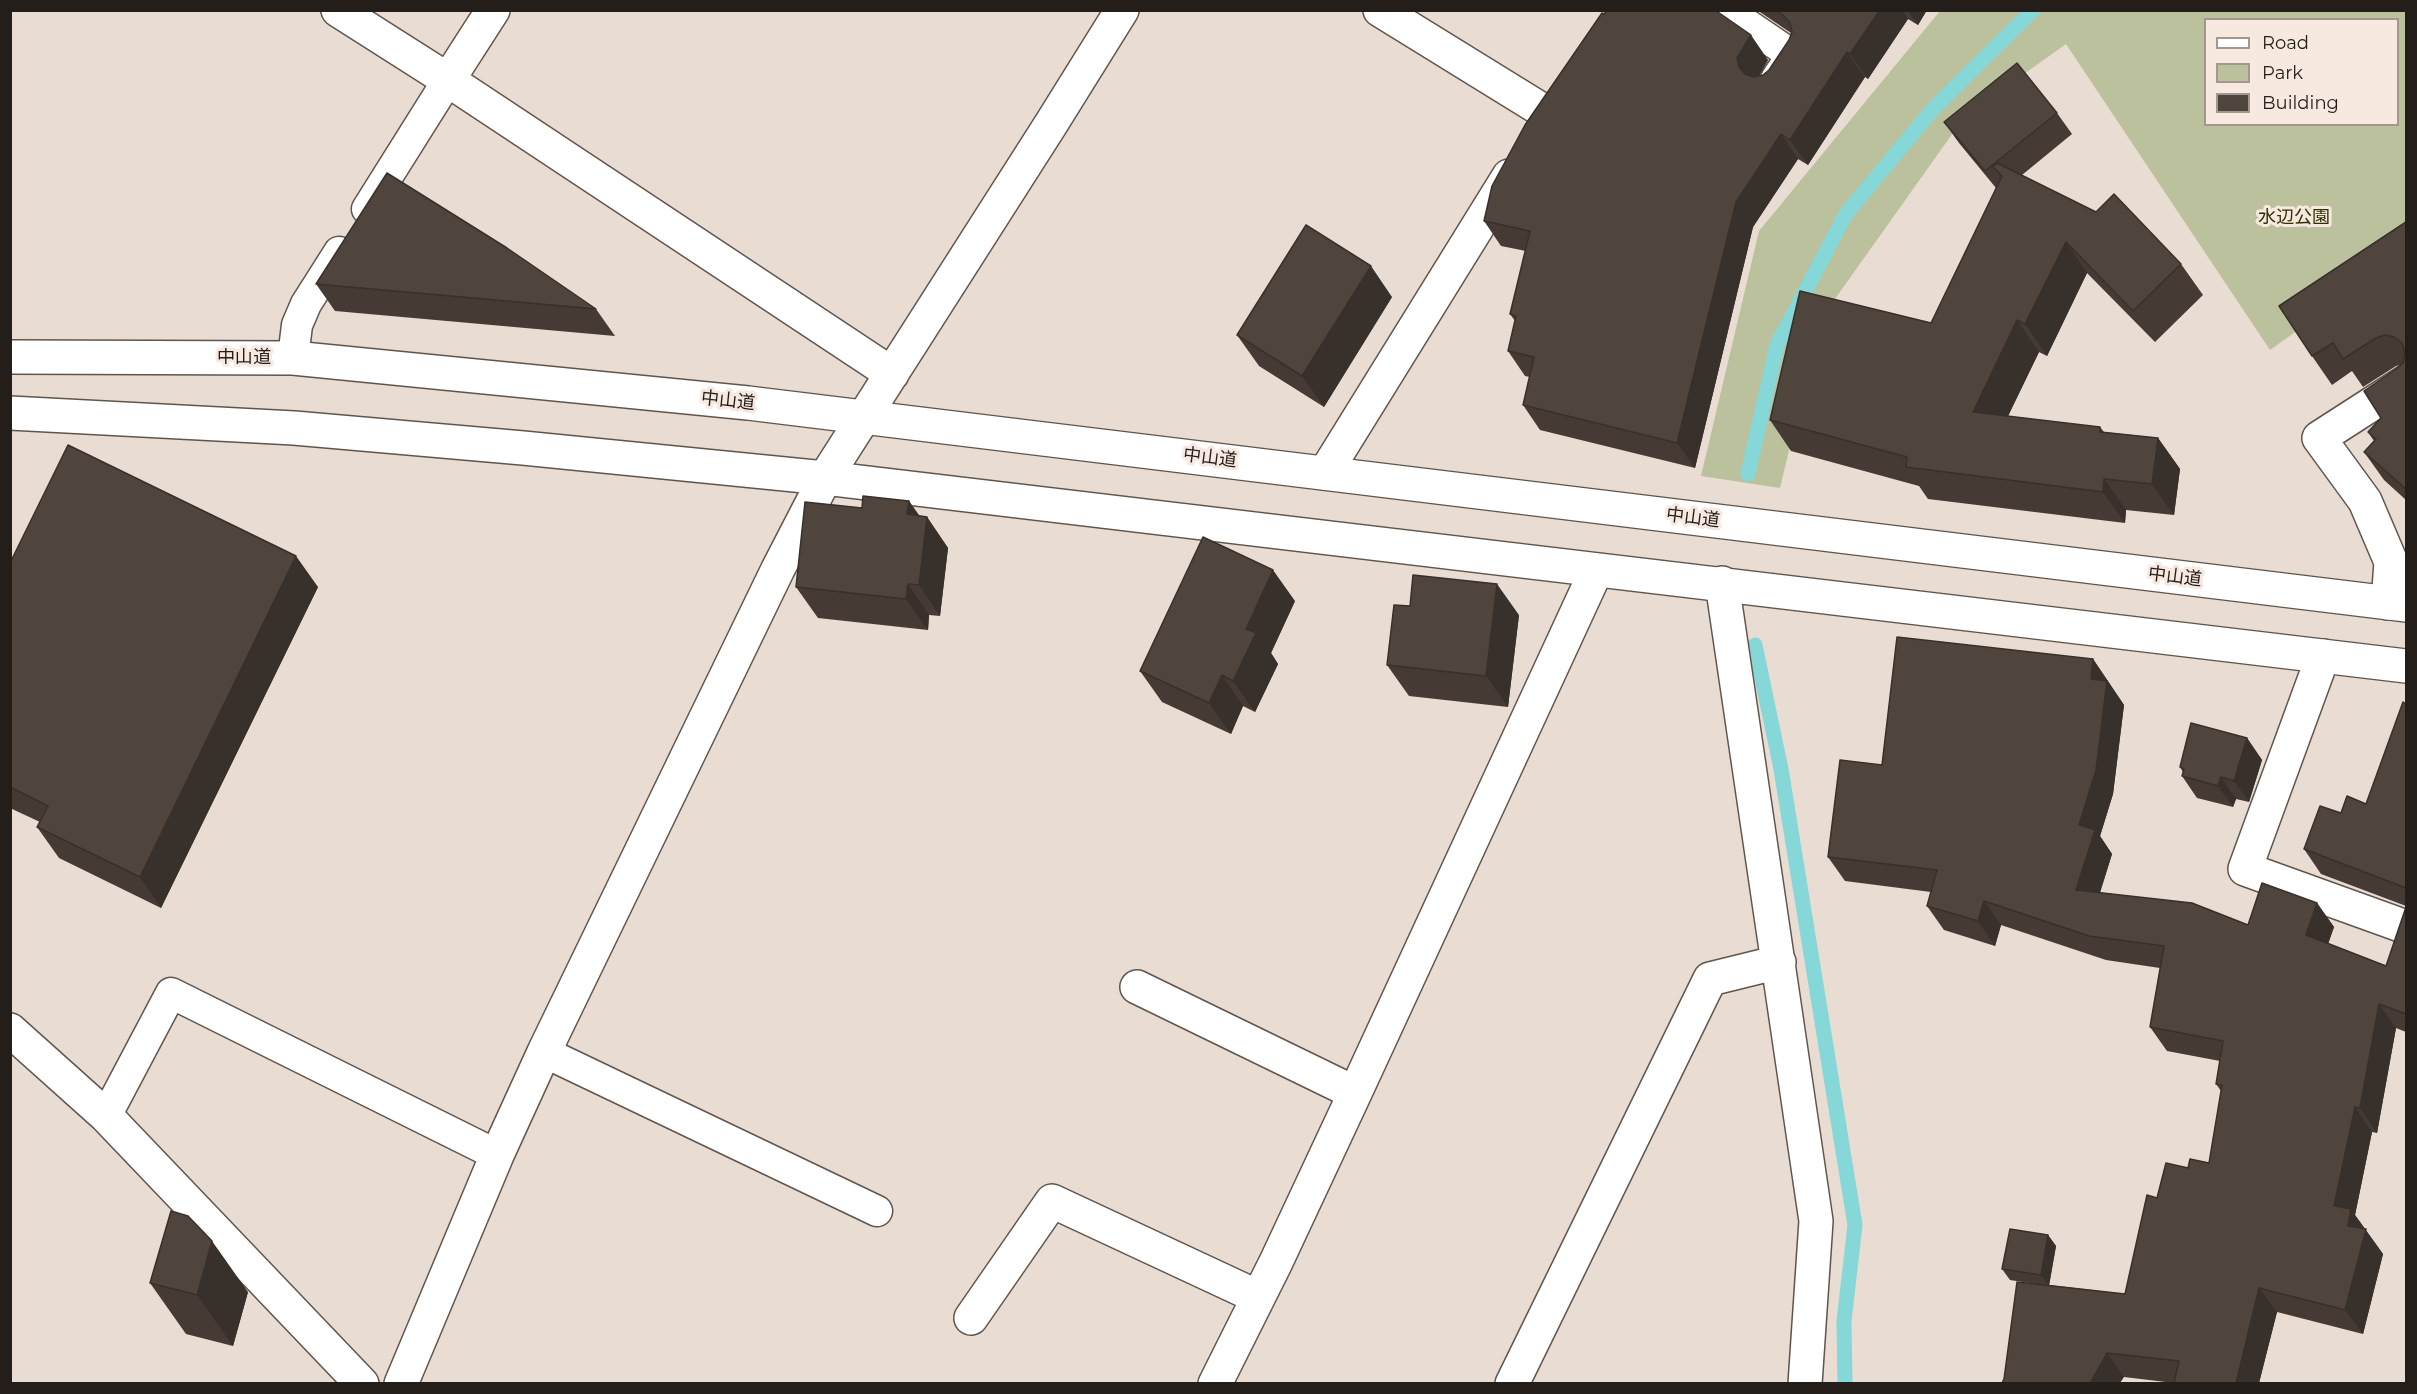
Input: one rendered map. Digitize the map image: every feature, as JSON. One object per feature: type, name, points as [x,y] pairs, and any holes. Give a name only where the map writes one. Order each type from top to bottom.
[{"type":"main road","points":[[338,10],[448,80],[892,374]]},
{"type":"main road","points":[[448,80],[493,10]]},
{"type":"main road","points":[[401,1383],[497,1155],[544,1052],[778,569],[825,478],[1122,10]]},
{"type":"main road","points":[[1380,10],[1542,110]]},
{"type":"main road","points":[[1325,473],[1507,179],[1542,110],[1560,83]]},
{"type":"main road","name":"中山道","points":[[10,357],[293,358],[864,415],[2397,604]]},
{"type":"main road","points":[[2397,604],[2391,562],[2365,501],[2319,438],[2406,382]]},
{"type":"main road","points":[[10,413],[294,428],[825,478],[2406,666]]},
{"type":"main road","points":[[1215,1383],[1355,1093],[1596,571]]},
{"type":"main road","points":[[1722,583],[1816,1221],[1805,1383]]},
{"type":"main road","points":[[2323,656],[2245,869],[2406,927]]},
{"type":"main road","points":[[1512,1383],[1710,979],[1779,962]]},
{"type":"main road","points":[[1137,987],[1355,1093]]},
{"type":"main road","points":[[10,1030],[106,1116],[362,1383]]},
{"type":"main road","points":[[971,1318],[1052,1201],[1258,1297]]},
{"type":"lane","points":[[1726,10],[1792,55],[1772,85]]},
{"type":"lane","points":[[293,358],[297,325],[306,304],[448,80]]},
{"type":"lane","points":[[106,1116],[171,993],[497,1155]]},
{"type":"lane","points":[[544,1052],[877,1211]]},
{"type":"green space","name":"水辺公園","points":[[1940,11],[2406,11],[2406,253],[2270,350],[2066,44],[1965,116],[1820,320],[1780,488],[1701,476],[1759,231]]},
{"type":"building","points":[[1607,10],[1715,10],[1751,35],[1737,58],[1739,67],[1745,74],[1754,77],[1763,75],[1769,70],[1792,32],[1790,23],[1776,10],[1880,10],[1850,54],[1847,52],[1790,140],[1781,134],[1736,202],[1677,443],[1523,405],[1534,357],[1508,351],[1516,316],[1510,314],[1530,231],[1484,221],[1492,186],[1525,125],[1602,13],[1604,14]]},
{"type":"building","points":[[2017,63],[2057,113],[1985,171],[1944,122]]},
{"type":"building","points":[[1997,163],[2096,212],[2114,194],[2181,264],[2133,311],[2066,242],[2025,324],[2017,320],[1973,412],[2100,427],[2100,432],[2158,438],[2152,484],[2104,479],[2103,492],[1906,467],[1907,457],[1770,420],[1800,291],[1931,323],[2002,176],[1993,167]]},
{"type":"building","points":[[387,173],[507,248],[596,309],[316,284]]},
{"type":"building","points":[[2406,222],[2406,489],[2364,452],[2376,439],[2368,432],[2381,418],[2364,391],[2403,363],[2405,352],[2402,343],[2394,337],[2385,335],[2376,338],[2343,359],[2333,343],[2312,356],[2279,306]]},
{"type":"building","points":[[1306,225],[1371,266],[1302,376],[1237,335]]},
{"type":"building","points":[[68,445],[296,556],[140,877],[37,827],[48,806],[10,787],[10,563]]},
{"type":"building","points":[[863,496],[909,501],[907,514],[927,517],[919,585],[908,584],[906,599],[796,587],[805,502],[862,508]]},
{"type":"building","points":[[1203,537],[1273,570],[1246,629],[1256,633],[1233,681],[1222,675],[1209,703],[1140,671]]},
{"type":"building","points":[[1413,575],[1497,584],[1486,676],[1387,665],[1394,605],[1410,606]]},
{"type":"building","points":[[1897,637],[2093,659],[2091,679],[2107,681],[2096,770],[2079,825],[2095,830],[2076,890],[2192,903],[2248,925],[2262,883],[2317,903],[2306,935],[2386,966],[2406,907],[2406,1014],[2379,1004],[2360,1108],[2355,1107],[2334,1206],[2351,1209],[2348,1226],[2366,1229],[2345,1310],[2259,1288],[2236,1383],[2174,1383],[2179,1361],[2107,1353],[2090,1383],[2002,1383],[2017,1282],[2125,1294],[2147,1195],[2157,1198],[2166,1163],[2188,1168],[2190,1159],[2209,1163],[2222,1085],[2216,1084],[2223,1041],[2150,1027],[2164,946],[2089,936],[1984,901],[1978,921],[1927,906],[1937,870],[1828,857],[1840,760],[1882,765]]},
{"type":"building","points":[[2403,702],[2406,704],[2406,888],[2304,849],[2320,806],[2341,813],[2347,796],[2366,804]]},
{"type":"building","points":[[2191,723],[2247,738],[2234,781],[2221,777],[2218,786],[2182,776],[2184,769],[2180,767]]},
{"type":"building","points":[[171,1211],[188,1216],[212,1241],[197,1295],[150,1283]]},
{"type":"building","points":[[2010,1229],[2048,1235],[2041,1275],[2002,1269]]},
{"type":"waterway","points":[[1748,474],[1777,345],[1846,214],[1933,109],[2033,10]]},
{"type":"waterway","points":[[1755,645],[1781,769],[1855,1225],[1844,1321],[1845,1384]]}]
